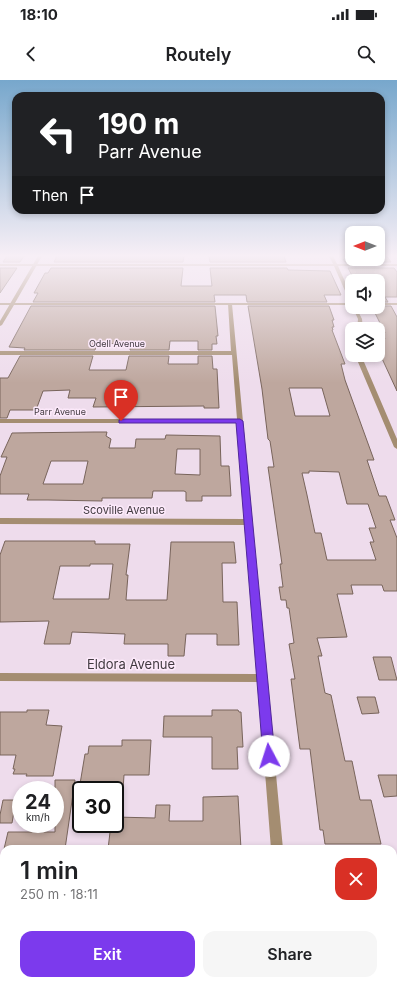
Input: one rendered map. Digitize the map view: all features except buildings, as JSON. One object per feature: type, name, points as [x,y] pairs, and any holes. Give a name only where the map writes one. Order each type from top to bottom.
[{"type":"street","points":[[0,325],[15,298]]},
{"type":"street","points":[[0,304],[345,303]]},
{"type":"street","points":[[230,304],[277,845]]},
{"type":"street","points":[[385,304],[397,304]]},
{"type":"street","name":"Odell Avenue","points":[[0,353],[234,353]]},
{"type":"street","points":[[361,362],[397,447]]},
{"type":"street","name":"Parr Avenue","points":[[0,421],[240,421]]},
{"type":"street","name":"Scoville Avenue","points":[[0,521],[248,522]]},
{"type":"street","name":"Eldora Avenue","points":[[0,678],[262,678]]},
{"type":"route","points":[[121,421],[240,421],[269,756]]}]
